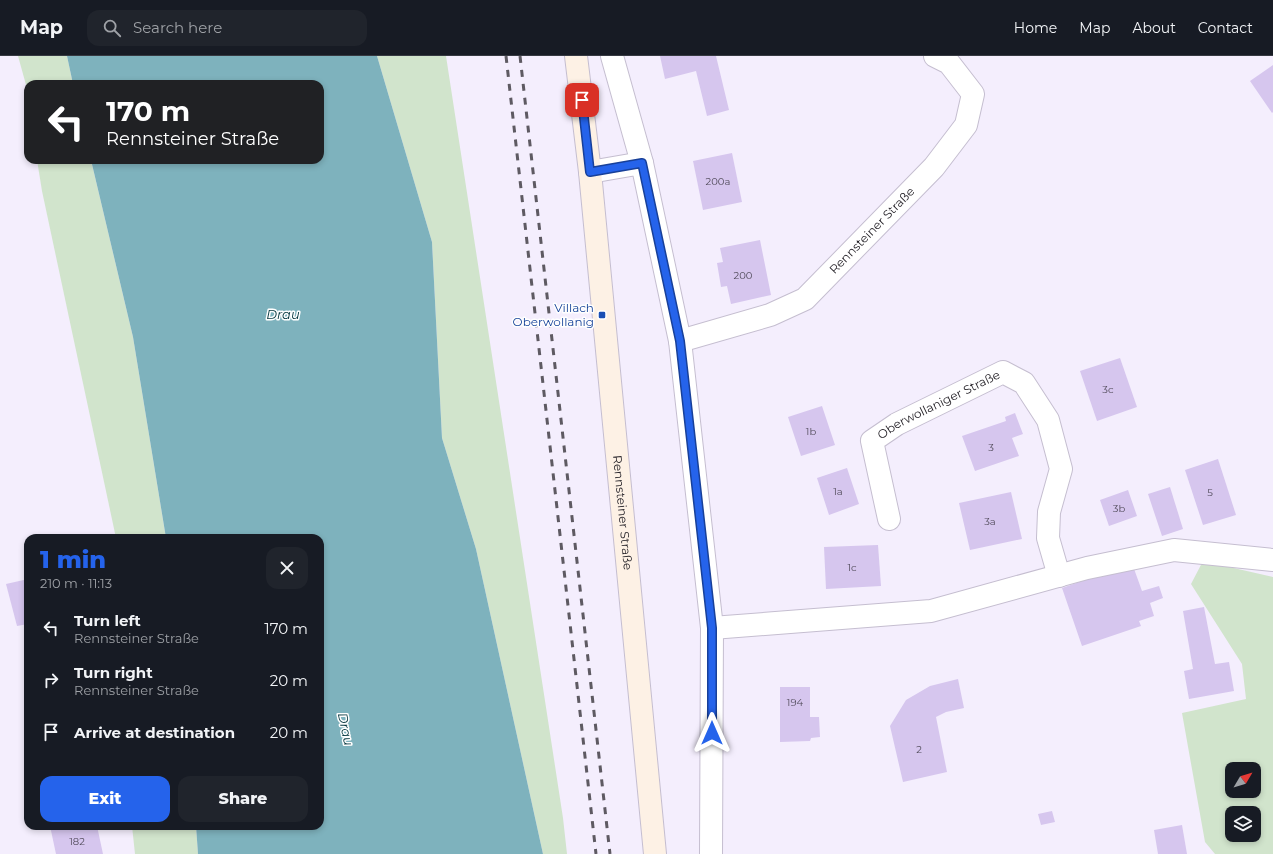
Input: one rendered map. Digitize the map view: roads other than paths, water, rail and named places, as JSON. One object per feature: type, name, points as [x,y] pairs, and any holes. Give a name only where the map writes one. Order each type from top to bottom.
[{"type":"main road","name":"Rennsteiner Straße","points":[[576,56],[590,172],[655,854]]},
{"type":"street","points":[[612,56],[642,163],[680,341],[712,628],[711,854]]},
{"type":"street","name":"Rennsteiner Straße","points":[[680,341],[770,315],[805,299],[934,167],[966,125],[973,94],[949,63],[936,56]]},
{"type":"street","points":[[590,172],[642,163]]},
{"type":"street","name":"Oberwollaniger Straße","points":[[889,519],[872,441],[897,424],[1003,372],[1024,383],[1048,420],[1062,469],[1049,512],[1048,538],[1059,576]]},
{"type":"street","points":[[712,628],[931,611],[1087,568],[1174,550],[1273,560]]},
{"type":"water","name":"Drau","points":[[67,56],[377,56],[432,242],[442,438],[476,549],[543,854],[198,854],[196,830],[324,830],[324,534],[165,534],[133,337],[92,164],[324,164],[324,80],[72,80]]},
{"type":"railway","points":[[506,56],[596,854]]},
{"type":"railway","points":[[520,56],[610,854]]},
{"type":"place","name":"Villach Oberwollanig","points":[[602,315]]}]
